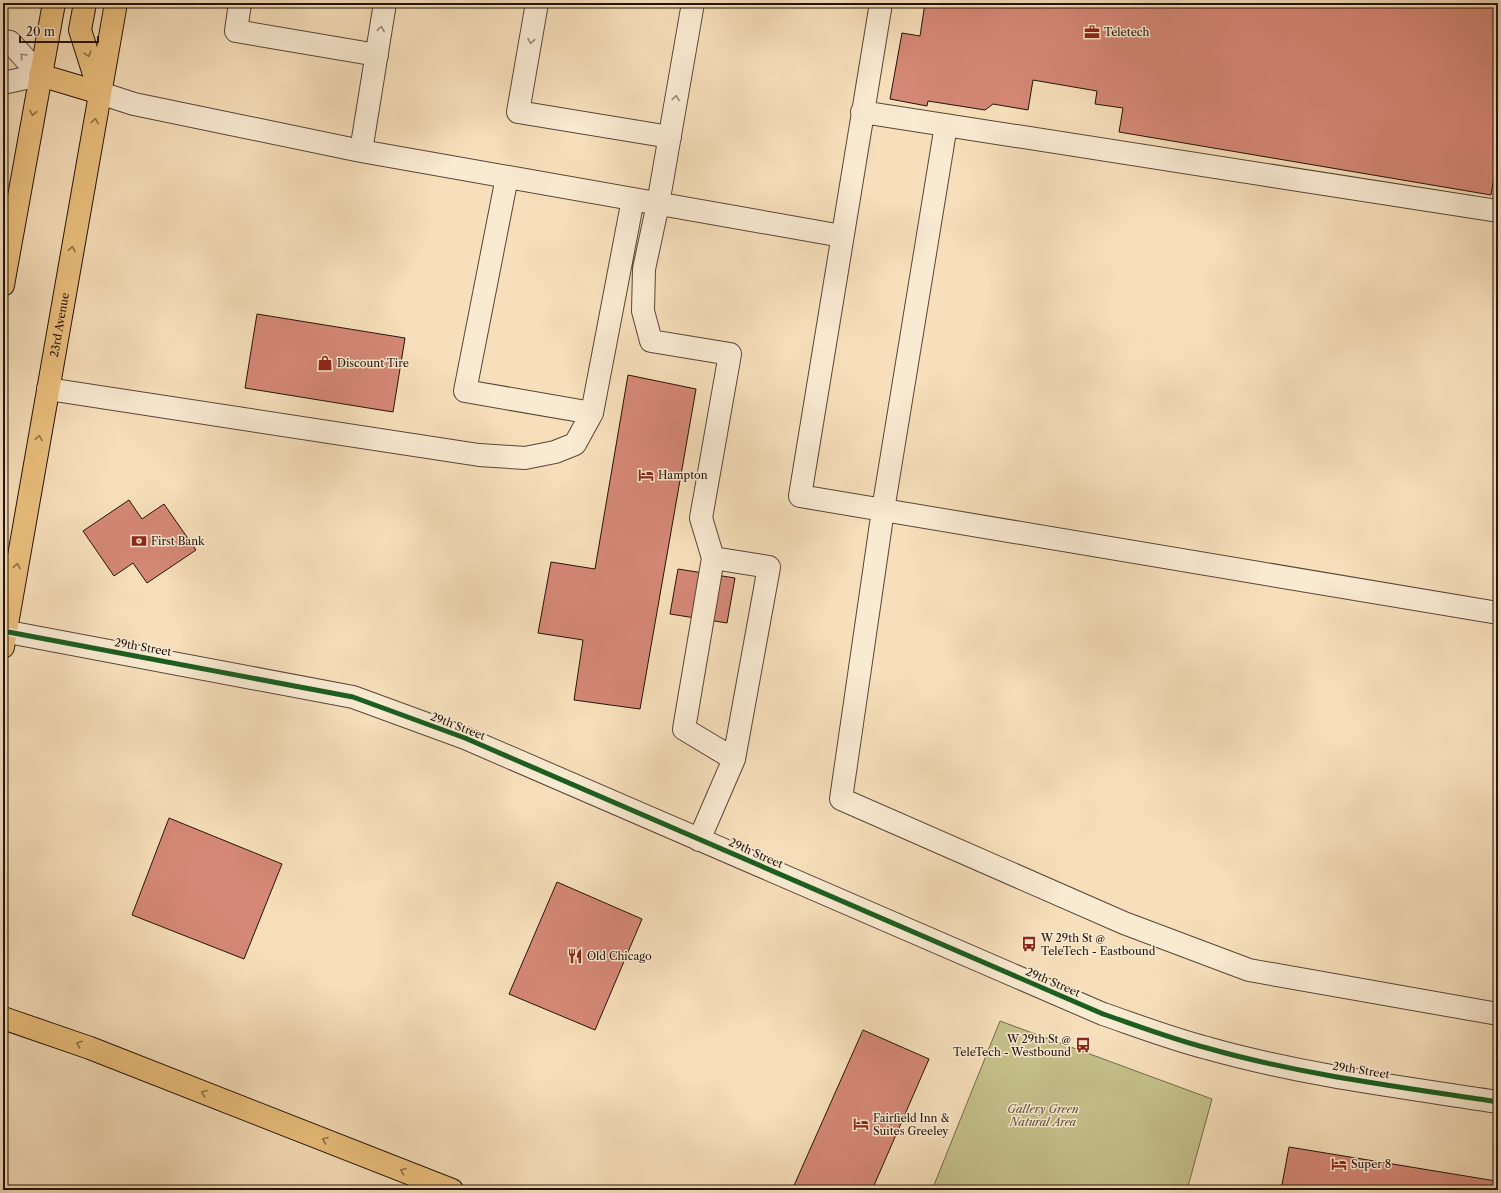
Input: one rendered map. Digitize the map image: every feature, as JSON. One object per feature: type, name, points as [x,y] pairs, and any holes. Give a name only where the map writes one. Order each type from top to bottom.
[{"type":"main road","points":[[3,285],[54,3]]},
{"type":"main road","points":[[85,3],[80,30],[100,93]]},
{"type":"main road","name":"23rd Avenue","points":[[4,637],[116,3]]},
{"type":"main road","points":[[40,75],[100,93]]},
{"type":"main road","points":[[3,1018],[90,1048],[452,1190]]},
{"type":"street","points":[[240,3],[236,30],[377,55]]},
{"type":"street","points":[[361,151],[385,3]]},
{"type":"street","points":[[537,3],[518,112],[670,137]]},
{"type":"street","points":[[693,3],[658,204],[644,269],[643,310],[651,341],[730,354],[701,518],[713,558],[684,729],[734,759]]},
{"type":"street","points":[[881,3],[800,496],[1498,613]]},
{"type":"street","points":[[3,40],[10,42],[40,75]]},
{"type":"street","points":[[3,83],[40,75]]},
{"type":"street","points":[[100,93],[134,104],[361,151],[842,236]]},
{"type":"street","points":[[862,112],[1498,211]]},
{"type":"street","points":[[946,125],[883,510],[841,798],[1124,923],[1249,970],[1498,1014]]},
{"type":"street","points":[[507,177],[465,391],[592,413]]},
{"type":"street","points":[[48,389],[479,455],[526,458],[555,452],[574,444],[592,413],[633,199]]},
{"type":"street","points":[[699,840],[734,759],[769,567],[713,558]]},
{"type":"street","name":"29th Street","points":[[4,637],[353,697],[464,738],[1103,1014],[1200,1046],[1330,1076],[1498,1102]]},
{"type":"green space","name":"Gallery Green Natural Area","points":[[1000,1021],[1212,1099],[1187,1190],[932,1190]]},
{"type":"building","points":[[925,3],[1498,3],[1498,172],[1495,172],[1491,195],[1119,132],[1123,108],[1095,104],[1097,91],[1033,80],[1028,110],[993,104],[985,110],[928,101],[927,106],[890,99],[902,33],[920,36]]},
{"type":"building","name":"Discount Tire","points":[[257,314],[405,338],[393,412],[245,388]]},
{"type":"building","name":"Hampton","points":[[628,375],[696,389],[640,709],[574,700],[583,640],[538,633],[551,562],[595,569]]},
{"type":"building","name":"First Bank","points":[[129,500],[142,519],[164,504],[196,550],[147,583],[133,563],[114,576],[83,531]]},
{"type":"building","points":[[678,569],[735,578],[727,623],[670,614]]},
{"type":"building","points":[[169,818],[282,864],[244,959],[132,915]]},
{"type":"building","name":"Old Chicago","points":[[557,882],[642,919],[595,1030],[509,994]]},
{"type":"building","name":"Fairfield Inn & Suites Greeley","points":[[863,1030],[929,1059],[872,1190],[792,1190]]},
{"type":"building","name":"Super 8","points":[[1289,1147],[1496,1181],[1495,1190],[1281,1190]]},
{"type":"cycle path","points":[[3,631],[353,697],[465,738],[1103,1014],[1194,1044],[1279,1066],[1352,1080],[1498,1102]]},
{"type":"place","name":"Teletech","points":[[1092,32]]},
{"type":"place","name":"Discount Tire","points":[[325,363]]},
{"type":"place","name":"Hampton","points":[[646,475]]},
{"type":"place","name":"First Bank","points":[[139,541]]},
{"type":"place","name":"W 29th St @ TeleTech - Eastbound","points":[[1029,944]]},
{"type":"place","name":"Old Chicago","points":[[575,956]]},
{"type":"place","name":"W 29th St @ TeleTech - Westbound","points":[[1083,1045]]},
{"type":"place","name":"Fairfield Inn & Suites Greeley","points":[[861,1124]]},
{"type":"place","name":"Super 8","points":[[1339,1164]]}]
